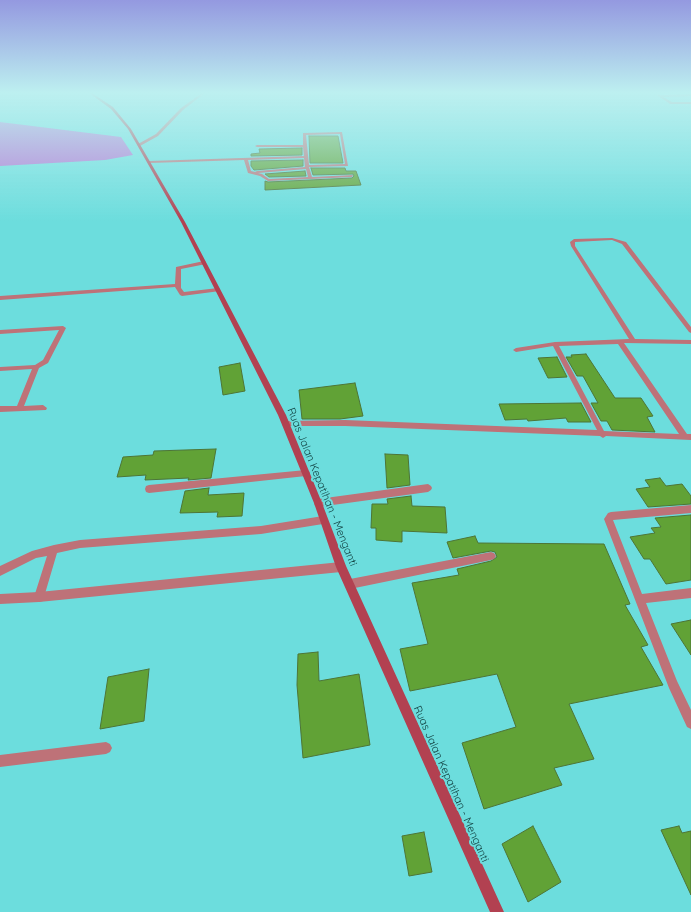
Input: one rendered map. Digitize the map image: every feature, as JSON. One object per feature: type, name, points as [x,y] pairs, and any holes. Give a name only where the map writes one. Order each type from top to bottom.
[{"type":"main road","name":"Ruas Jalan Kepatihan - Menganti","points":[[133,136],[149,162],[204,263],[286,424],[318,503],[341,567],[498,912]]},
{"type":"street","points":[[139,146],[157,136]]},
{"type":"street","points":[[305,136],[307,167],[310,178]]},
{"type":"street","points":[[249,172],[347,164],[341,136]]},
{"type":"street","points":[[257,146],[305,146]]},
{"type":"street","points":[[149,162],[306,156]]},
{"type":"street","points":[[246,159],[249,172]]},
{"type":"street","points":[[249,172],[261,175],[268,180],[352,176]]},
{"type":"street","points":[[633,341],[573,246],[572,242],[574,240],[612,239],[624,243],[691,331]]},
{"type":"street","points":[[204,263],[178,268],[178,285],[182,294],[218,290]]},
{"type":"street","points":[[0,298],[178,285]]},
{"type":"street","points":[[0,332],[63,328],[46,361],[36,367],[0,369]]},
{"type":"street","points":[[516,350],[555,344],[633,341],[691,342]]},
{"type":"street","points":[[620,342],[688,437]]},
{"type":"street","points":[[555,344],[603,434]]},
{"type":"street","points":[[19,409],[36,367]]},
{"type":"street","points":[[0,409],[43,408]]},
{"type":"street","points":[[286,424],[345,423],[688,437]]},
{"type":"street","points":[[150,489],[306,473]]},
{"type":"street","points":[[318,503],[428,488]]},
{"type":"street","points":[[691,510],[611,516],[608,519],[673,684],[691,723]]},
{"type":"street","points":[[0,571],[21,560],[54,549],[80,544],[261,530],[324,520]]},
{"type":"street","points":[[39,597],[54,549]]},
{"type":"street","points":[[350,584],[491,556]]},
{"type":"street","points":[[0,599],[39,597],[341,567]]},
{"type":"street","points":[[639,599],[691,593]]},
{"type":"street","points":[[0,761],[106,748]]},
{"type":"shaded area","points":[[0,136],[109,136],[121,137],[133,155],[105,160],[0,166]]},
{"type":"building","points":[[309,136],[338,136],[343,163],[310,163]]},
{"type":"building","points":[[302,148],[302,155],[251,156],[251,154],[260,153],[259,149]]},
{"type":"building","points":[[303,160],[303,166],[254,170],[251,166],[251,161]]},
{"type":"building","points":[[311,168],[345,168],[346,171],[356,171],[361,185],[265,190],[265,181],[352,178],[354,176],[353,174],[313,175]]},
{"type":"building","points":[[305,171],[306,176],[269,177],[265,174]]},
{"type":"building","points":[[586,354],[615,398],[641,398],[653,416],[647,417],[655,432],[612,430],[607,421],[601,421],[591,403],[598,403],[583,376],[577,376],[566,357],[572,357],[571,355]]},
{"type":"building","points":[[557,357],[567,377],[548,378],[538,358]]},
{"type":"building","points":[[240,363],[245,391],[223,395],[219,367]]},
{"type":"building","points":[[355,383],[363,416],[340,419],[302,419],[299,390]]},
{"type":"building","points":[[581,403],[591,422],[568,422],[566,418],[528,421],[527,419],[505,420],[499,404]]},
{"type":"building","points":[[216,449],[211,478],[188,480],[189,478],[145,480],[146,475],[117,477],[123,457],[153,455],[154,451]]},
{"type":"building","points":[[385,454],[408,455],[410,485],[387,488]]},
{"type":"building","points":[[660,478],[666,486],[682,484],[691,496],[691,504],[648,507],[636,489],[650,487],[645,480]]},
{"type":"building","points":[[209,488],[208,495],[244,493],[242,516],[217,517],[218,512],[180,513],[185,491]]},
{"type":"building","points":[[411,496],[412,506],[445,507],[447,533],[402,531],[402,542],[376,540],[376,528],[371,528],[372,504],[388,504],[387,499]]},
{"type":"building","points":[[691,515],[691,580],[666,584],[650,559],[644,559],[630,537],[655,533],[651,528],[661,527],[655,518]]},
{"type":"building","points":[[475,536],[478,543],[604,544],[630,604],[625,605],[648,645],[641,647],[663,685],[569,704],[594,759],[554,768],[562,785],[484,809],[462,743],[516,727],[497,674],[410,691],[400,649],[428,644],[412,583],[459,575],[457,569],[491,561],[497,557],[495,552],[491,551],[453,558],[447,542]]},
{"type":"building","points":[[691,620],[691,655],[671,624]]},
{"type":"building","points":[[318,652],[319,681],[359,674],[370,745],[303,758],[297,685],[298,654]]},
{"type":"building","points":[[149,669],[144,721],[100,729],[108,677]]},
{"type":"building","points":[[533,826],[561,882],[528,902],[502,844]]},
{"type":"building","points":[[679,826],[682,833],[691,831],[691,895],[661,830]]},
{"type":"building","points":[[424,832],[432,872],[409,876],[402,836]]}]
